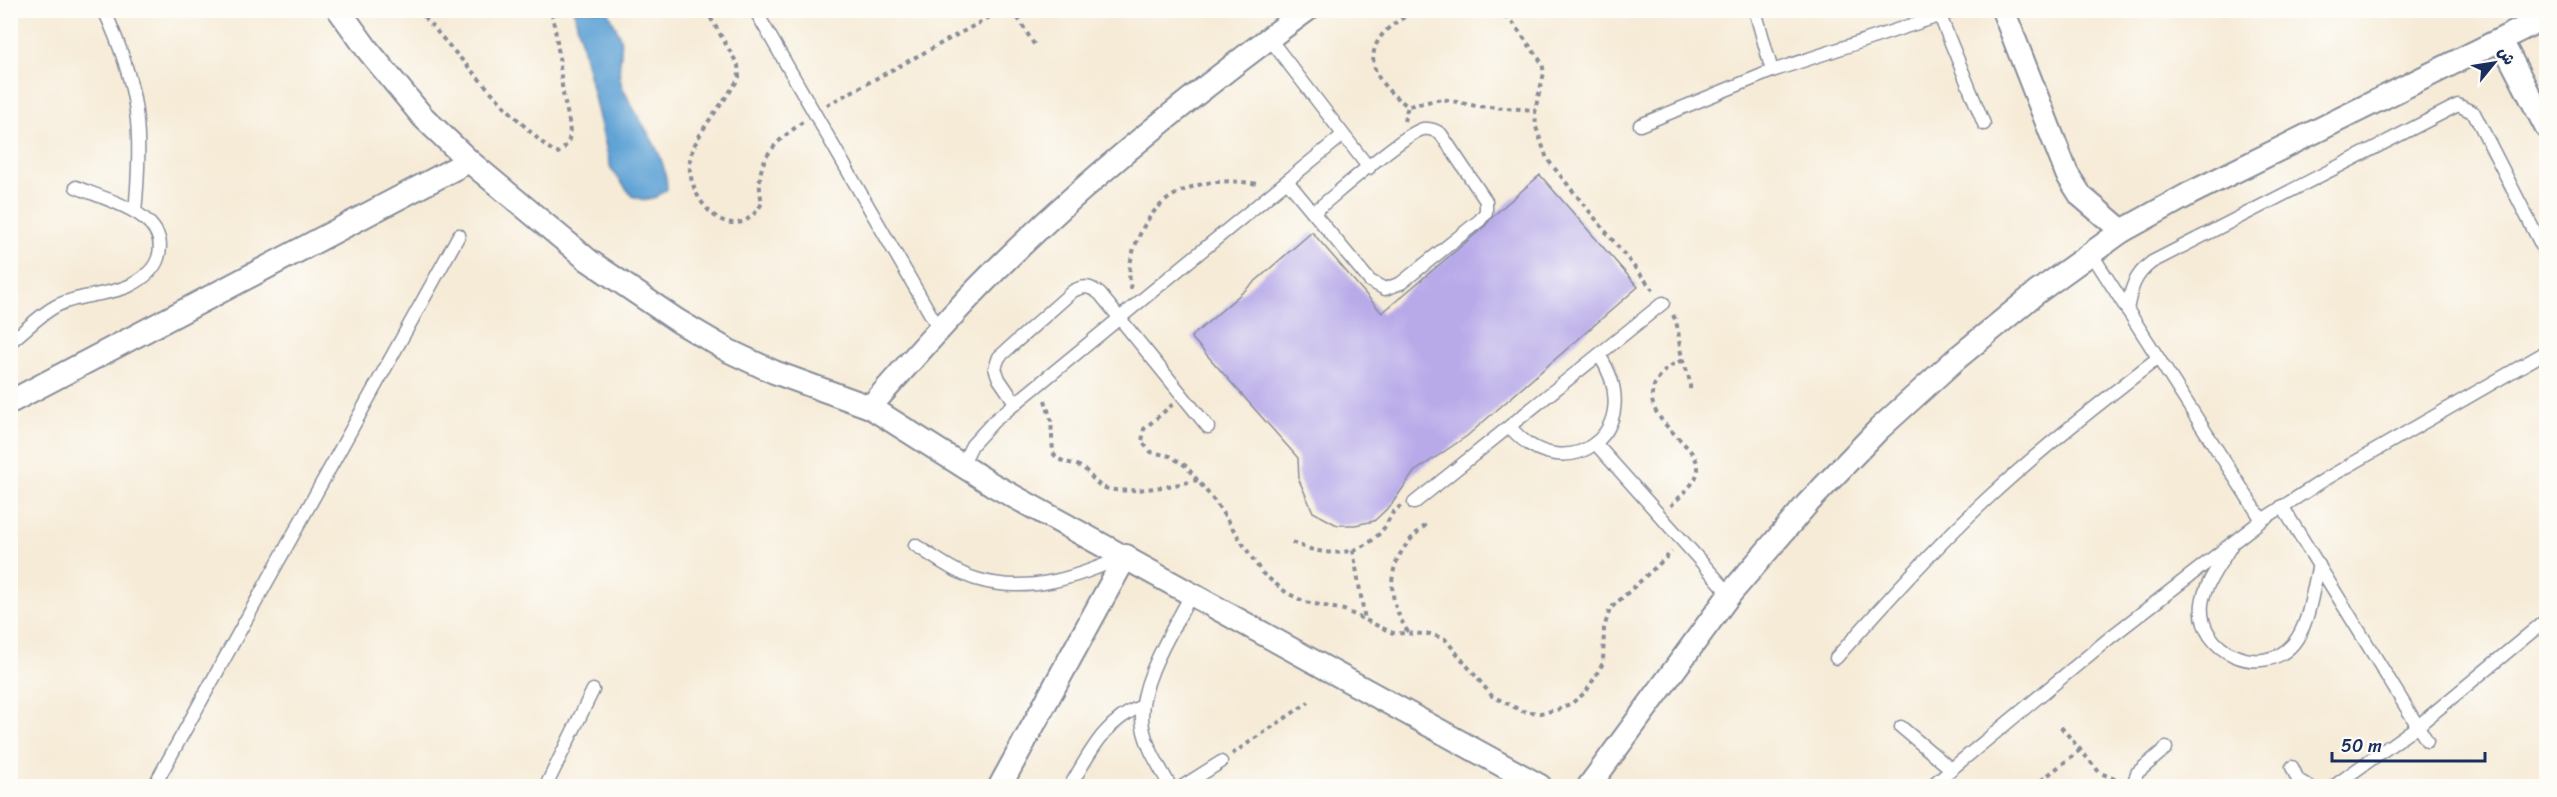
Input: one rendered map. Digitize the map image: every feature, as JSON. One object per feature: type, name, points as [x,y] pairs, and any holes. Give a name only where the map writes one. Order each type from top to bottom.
[{"type":"street","points":[[339,10],[367,49],[423,117],[469,161],[588,260],[678,321],[729,351],[774,372],[870,407],[962,465],[1540,786]]},
{"type":"street","points":[[870,407],[939,329],[1005,261],[1071,199],[1138,140],[1307,10]]},
{"type":"street","points":[[2002,10],[2067,174],[2082,196],[2122,231]]},
{"type":"street","points":[[1589,786],[1730,594],[1808,503],[1880,429],[1956,358],[2036,293],[2122,231],[2265,155],[2547,18]]},
{"type":"street","points":[[2501,40],[2547,127]]},
{"type":"street","points":[[10,402],[469,161]]},
{"type":"street","points":[[1000,786],[1126,556]]},
{"type":"lane","points":[[104,10],[123,52],[137,105],[140,159],[135,212]]},
{"type":"lane","points":[[755,10],[939,329]]},
{"type":"lane","points":[[1755,10],[1772,71]]},
{"type":"lane","points":[[1640,125],[1772,71],[1957,10]]},
{"type":"lane","points":[[1940,16],[1984,124]]},
{"type":"lane","points":[[1269,38],[1369,168]]},
{"type":"lane","points":[[2127,310],[2133,283],[2140,271],[2152,262],[2458,105],[2475,113],[2547,254]]},
{"type":"lane","points":[[1283,184],[1314,212],[1370,281],[1385,289],[1401,283],[1480,220],[1485,212],[1483,193],[1447,141],[1433,129],[1416,133],[1314,212]]},
{"type":"lane","points":[[962,465],[981,432],[1343,135]]},
{"type":"lane","points":[[10,342],[54,306],[74,297],[130,286],[155,266],[160,250],[158,234],[149,221],[135,212],[75,188]]},
{"type":"lane","points":[[154,786],[459,235]]},
{"type":"lane","points":[[2091,253],[2262,520]]},
{"type":"lane","points":[[1016,404],[999,379],[995,368],[999,357],[1073,291],[1082,286],[1092,287],[1208,427]]},
{"type":"lane","points":[[1414,503],[1663,303]]},
{"type":"lane","points":[[1931,786],[2112,636],[2262,520],[2282,506],[2547,352]]},
{"type":"lane","points":[[1510,427],[1521,440],[1534,449],[1550,454],[1566,455],[1581,451],[1595,443],[1606,431],[1617,402],[1616,387],[1599,355]]},
{"type":"lane","points":[[1836,658],[1909,576],[1988,498],[2071,426],[2158,358]]},
{"type":"lane","points":[[1595,443],[1730,594]]},
{"type":"lane","points":[[2282,506],[2427,741]]},
{"type":"lane","points":[[2233,542],[2202,604],[2204,622],[2212,639],[2225,652],[2241,659],[2259,661],[2277,656],[2292,645],[2302,631],[2319,565]]},
{"type":"lane","points":[[915,545],[948,566],[977,579],[1022,585],[1076,578],[1126,556]]},
{"type":"lane","points":[[1170,786],[1148,746],[1143,725],[1142,706],[1148,684],[1192,593]]},
{"type":"lane","points":[[2334,786],[2419,725],[2547,620]]},
{"type":"lane","points":[[546,786],[593,690]]},
{"type":"lane","points":[[1070,786],[1101,734],[1120,717],[1142,706]]},
{"type":"lane","points":[[1900,727],[1951,769]]},
{"type":"lane","points":[[2133,785],[2137,773],[2166,748]]},
{"type":"lane","points":[[1184,786],[1221,762]]},
{"type":"lane","points":[[2292,767],[2298,780],[2308,786]]},
{"type":"path","points":[[419,10],[478,78],[544,144],[558,153],[564,149],[569,138],[569,126],[562,92],[556,30],[550,10]]},
{"type":"path","points":[[706,10],[738,66],[739,77],[692,148],[690,172],[693,188],[701,203],[713,215],[728,223],[742,223],[754,216],[762,203],[759,188],[760,170],[766,155],[814,112],[1003,10]]},
{"type":"path","points":[[1013,10],[1035,46]]},
{"type":"path","points":[[1422,10],[1396,21],[1383,30],[1376,42],[1375,68],[1387,91],[1408,106],[1442,99],[1476,106],[1535,110]]},
{"type":"path","points":[[1498,10],[1513,23],[1542,63],[1543,84],[1535,110],[1536,128],[1547,159],[1663,303],[1678,325],[1684,360],[1690,375],[1690,390]]},
{"type":"path","points":[[1135,306],[1130,281],[1132,254],[1142,227],[1159,205],[1182,189],[1208,181],[1236,180],[1283,184]]},
{"type":"path","points":[[1662,517],[1692,482],[1698,471],[1695,458],[1662,422],[1653,395],[1657,381],[1667,369],[1684,360]]},
{"type":"path","points":[[1039,385],[1051,420],[1053,453],[1064,463],[1080,467],[1104,488],[1115,491],[1163,487],[1198,480]]},
{"type":"path","points":[[1185,398],[1153,419],[1142,435],[1142,442],[1151,452],[1170,456],[1186,466],[1262,573],[1287,593],[1305,602],[1344,610],[1393,633],[1430,634],[1445,639],[1471,668],[1479,683],[1506,705],[1522,711],[1557,710],[1586,692],[1596,679],[1603,663],[1604,628],[1610,609],[1683,542]]},
{"type":"path","points":[[1292,542],[1311,551],[1332,554],[1353,550],[1378,534],[1395,509],[1414,503]]},
{"type":"path","points":[[1409,633],[1393,601],[1395,566],[1401,550],[1426,525]]},
{"type":"path","points":[[1353,550],[1365,621]]},
{"type":"path","points":[[1221,762],[1309,702]]},
{"type":"path","points":[[2061,727],[2100,772],[2110,778],[2133,785]]},
{"type":"path","points":[[2034,786],[2080,750]]},
{"type":"path","points":[[2109,786],[2110,778]]},
{"type":"water","points":[[574,11],[608,11],[617,29],[621,41],[619,72],[621,83],[656,147],[665,174],[667,189],[656,197],[644,200],[632,196],[611,169]]},
{"type":"building","points":[[1540,175],[1638,287],[1467,436],[1414,472],[1391,505],[1374,521],[1355,525],[1337,525],[1313,512],[1299,480],[1298,458],[1191,337],[1312,232],[1382,313],[1485,226],[1493,216]]}]
